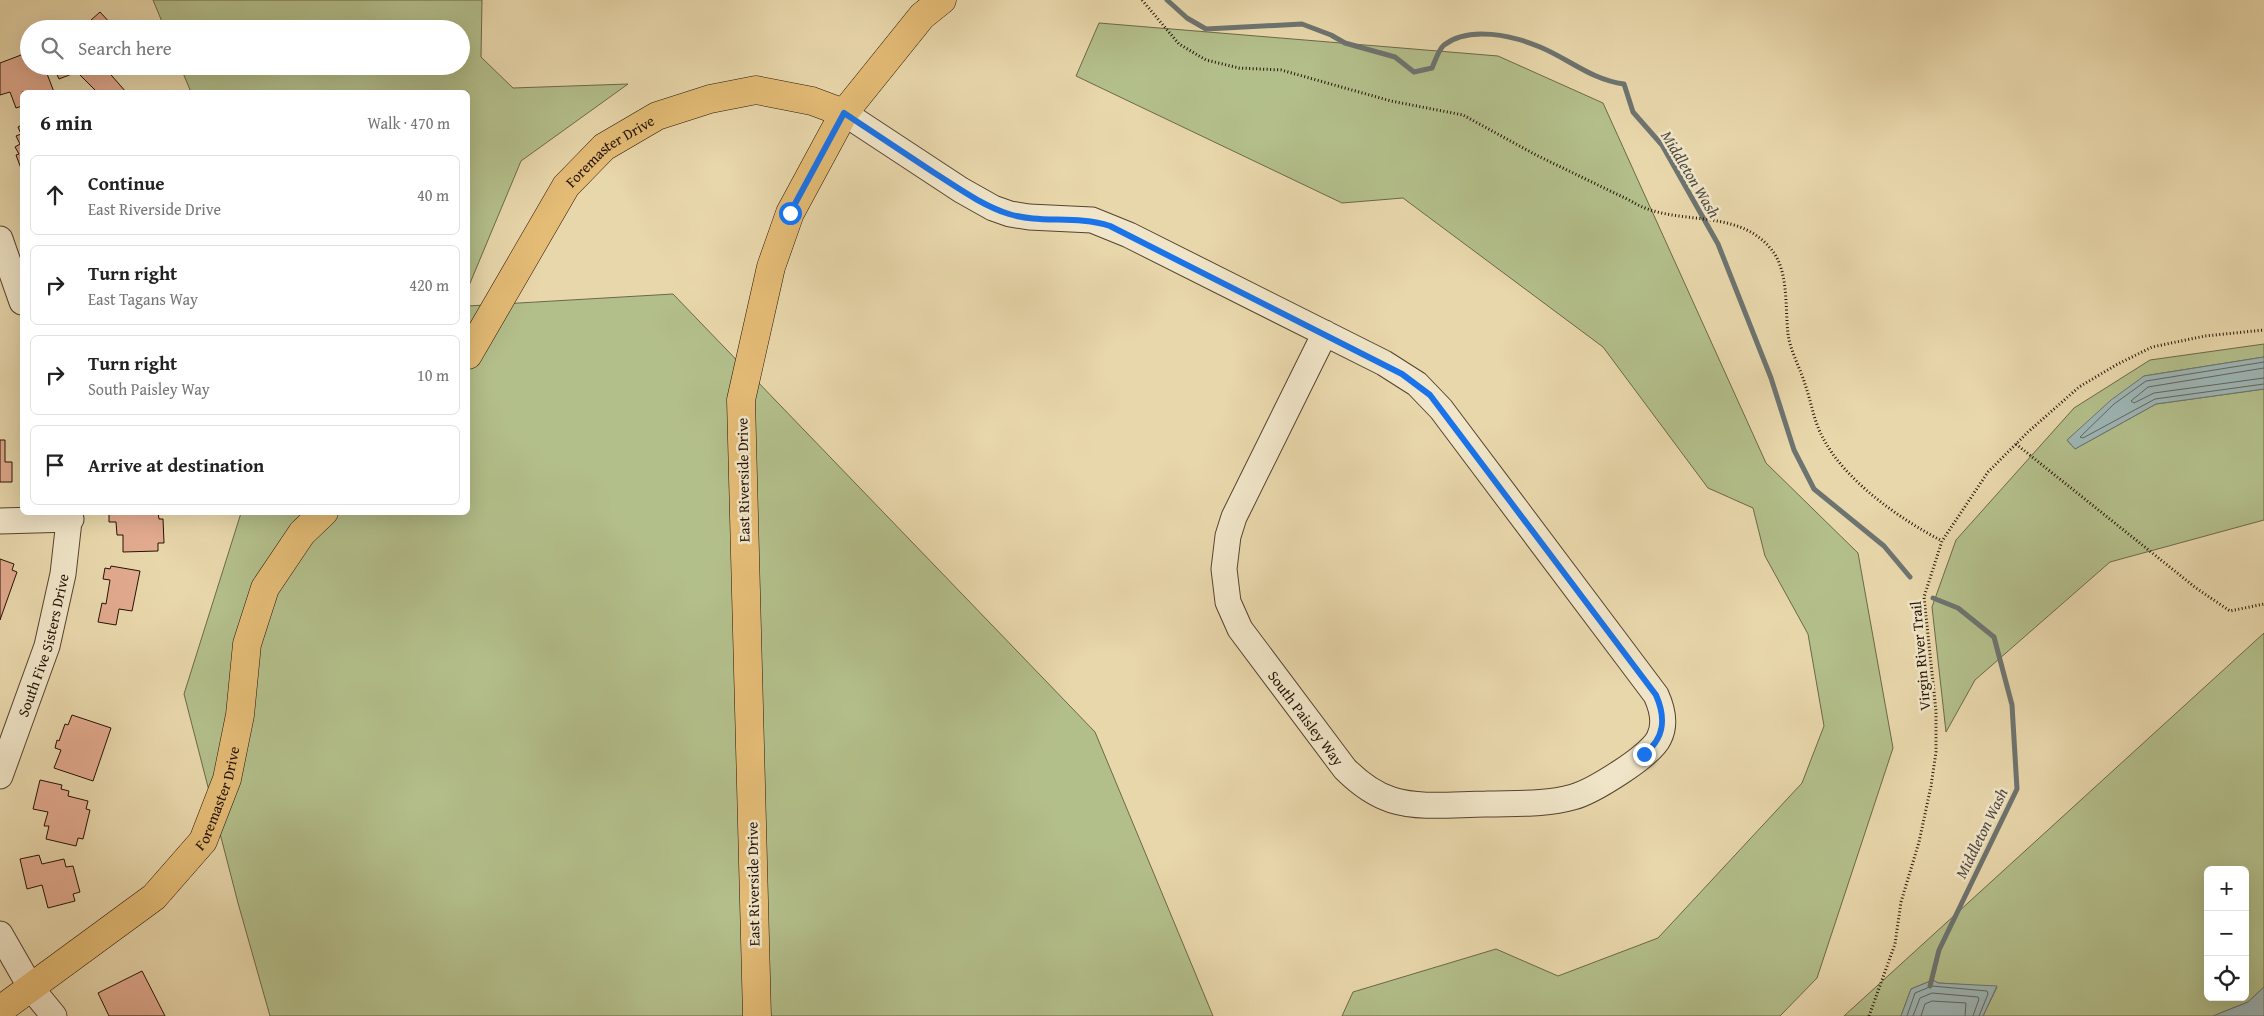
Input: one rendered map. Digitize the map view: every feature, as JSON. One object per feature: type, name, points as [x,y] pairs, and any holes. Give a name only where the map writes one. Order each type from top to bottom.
[{"type":"main road","name":"East Riverside Drive","points":[[756,1016],[741,400],[774,258],[790,213],[844,113],[922,16],[942,0]]},
{"type":"main road","name":"Foremaster Drive","points":[[470,352],[566,186],[604,147],[657,116],[710,99],[756,90],[812,100],[844,113]]},
{"type":"main road","name":"Foremaster Drive","points":[[0,1010],[154,898],[203,841],[227,779],[240,715],[248,644],[266,588],[302,533],[321,515]]},
{"type":"street","points":[[844,113],[961,190],[992,208],[1010,214],[1030,217],[1092,220],[1110,226],[1325,333]]},
{"type":"street","points":[[8,239],[20,293]]},
{"type":"street","name":"South Paisley Way","points":[[1325,333],[1402,374],[1430,395],[1656,695],[1662,715],[1659,739],[1653,747],[1603,784],[1588,792],[1558,800],[1429,805],[1392,800],[1374,792],[1357,781],[1345,769],[1240,629],[1228,602],[1224,569],[1228,536],[1234,517],[1325,333]]},
{"type":"street","points":[[0,521],[70,516]]},
{"type":"street","name":"South Five Sisters Drive","points":[[0,776],[47,646],[63,574],[70,516]]},
{"type":"street","points":[[0,934],[31,988],[54,1016]]},
{"type":"path","points":[[1142,0],[1179,44],[1206,60],[1239,68],[1281,70],[1391,101],[1463,115],[1536,155],[1646,210],[1729,222],[1756,234],[1773,250],[1782,273],[1788,336],[1822,438],[1844,470],[1877,498],[1919,528],[1942,541]]},
{"type":"path","name":"Virgin River Trail","points":[[1869,1016],[1895,944],[1901,902],[1919,842],[1931,786],[1936,752],[1936,711],[1924,597],[1942,541],[1988,472],[2079,387],[2116,365],[2152,347],[2204,336],[2264,330]]},
{"type":"path","points":[[2016,444],[2196,588],[2230,611],[2264,604]]},
{"type":"green space","points":[[153,0],[482,0],[481,57],[513,88],[628,84],[521,161],[470,283],[470,90],[190,90],[184,75],[470,75],[470,20],[161,20]]},
{"type":"green space","points":[[1099,23],[1498,56],[1603,103],[1766,463],[1858,553],[1893,748],[1817,978],[1780,1016],[1342,1016],[1353,992],[1496,949],[1558,976],[1658,938],[1802,783],[1824,726],[1808,634],[1765,556],[1753,508],[1708,488],[1603,347],[1403,198],[1342,203],[1076,76]]},
{"type":"green space","points":[[673,294],[1095,732],[1213,1016],[270,1016],[238,903],[184,694],[240,515],[470,515],[470,306]]},
{"type":"green space","points":[[2264,344],[2264,357],[2144,376],[2067,440],[2075,449],[2156,404],[2264,389],[2264,520],[2110,562],[1975,680],[1946,732],[1932,607],[1956,540],[2074,408],[2150,360]]},
{"type":"green space","points":[[2264,633],[2264,987],[2248,1002],[2213,1016],[1983,1016],[1997,987],[1938,983],[1933,980],[1911,989],[1901,1016],[1844,1016]]},
{"type":"water","points":[[2264,357],[2264,389],[2156,404],[2075,449],[2067,440],[2111,400],[2144,376]]},
{"type":"water","points":[[1933,980],[1938,983],[1997,986],[1983,1016],[1901,1016],[1911,989]]},
{"type":"water","points":[[2264,987],[2264,1016],[2213,1016],[2248,1002]]},
{"type":"building","points":[[100,12],[107,20],[91,20]]},
{"type":"building","points":[[20,55],[20,75],[47,75],[53,90],[20,90],[20,107],[16,108],[10,92],[0,95],[0,63]]},
{"type":"building","points":[[57,75],[69,75],[59,79]]},
{"type":"building","points":[[80,75],[111,75],[124,90],[95,90]]},
{"type":"building","points":[[20,134],[20,144],[16,136]]},
{"type":"building","points":[[20,144],[20,166],[16,155],[19,154],[15,147]]},
{"type":"building","points":[[0,440],[5,440],[5,462],[12,462],[12,482],[0,482]]},
{"type":"building","points":[[109,515],[158,515],[159,519],[163,519],[164,543],[158,543],[158,551],[123,552],[123,535],[117,535],[116,522],[109,522]]},
{"type":"building","points":[[0,559],[14,564],[12,570],[17,572],[0,620]]},
{"type":"building","points":[[111,566],[140,571],[132,611],[119,609],[116,625],[98,622],[102,603],[106,604],[110,580],[103,579],[105,568],[110,569]]},
{"type":"building","points":[[72,715],[111,728],[93,781],[54,768],[61,750],[55,748],[57,740],[59,741],[65,724],[68,725]]},
{"type":"building","points":[[40,780],[62,785],[61,789],[69,791],[68,796],[88,801],[86,809],[90,810],[83,839],[78,838],[76,846],[46,839],[49,826],[44,826],[48,812],[33,809]]},
{"type":"building","points":[[39,855],[42,864],[64,859],[66,867],[73,866],[80,892],[73,894],[75,901],[48,908],[42,885],[27,889],[20,859]]},
{"type":"building","points":[[142,971],[165,1016],[109,1016],[98,993]]},
{"type":"waterway","name":"Middleton Wash","points":[[1167,0],[1187,18],[1206,29],[1302,24],[1331,35],[1345,43],[1395,57],[1414,72],[1432,68],[1442,47],[1454,39],[1466,35],[1492,34],[1529,43],[1551,52],[1591,74],[1612,82],[1624,84],[1633,112],[1662,145],[1718,244],[1771,378],[1794,450],[1814,489],[1884,546],[1910,577]]},
{"type":"waterway","name":"Middleton Wash","points":[[1930,986],[1939,950],[2017,789],[2012,705],[1994,637],[1958,608],[1933,598]]},
{"type":"route","points":[[790,213],[844,113],[961,190],[992,208],[1010,214],[1030,217],[1092,220],[1110,226],[1384,363],[1402,374],[1430,395],[1656,695],[1662,715],[1662,727],[1659,739],[1644,754]]}]
